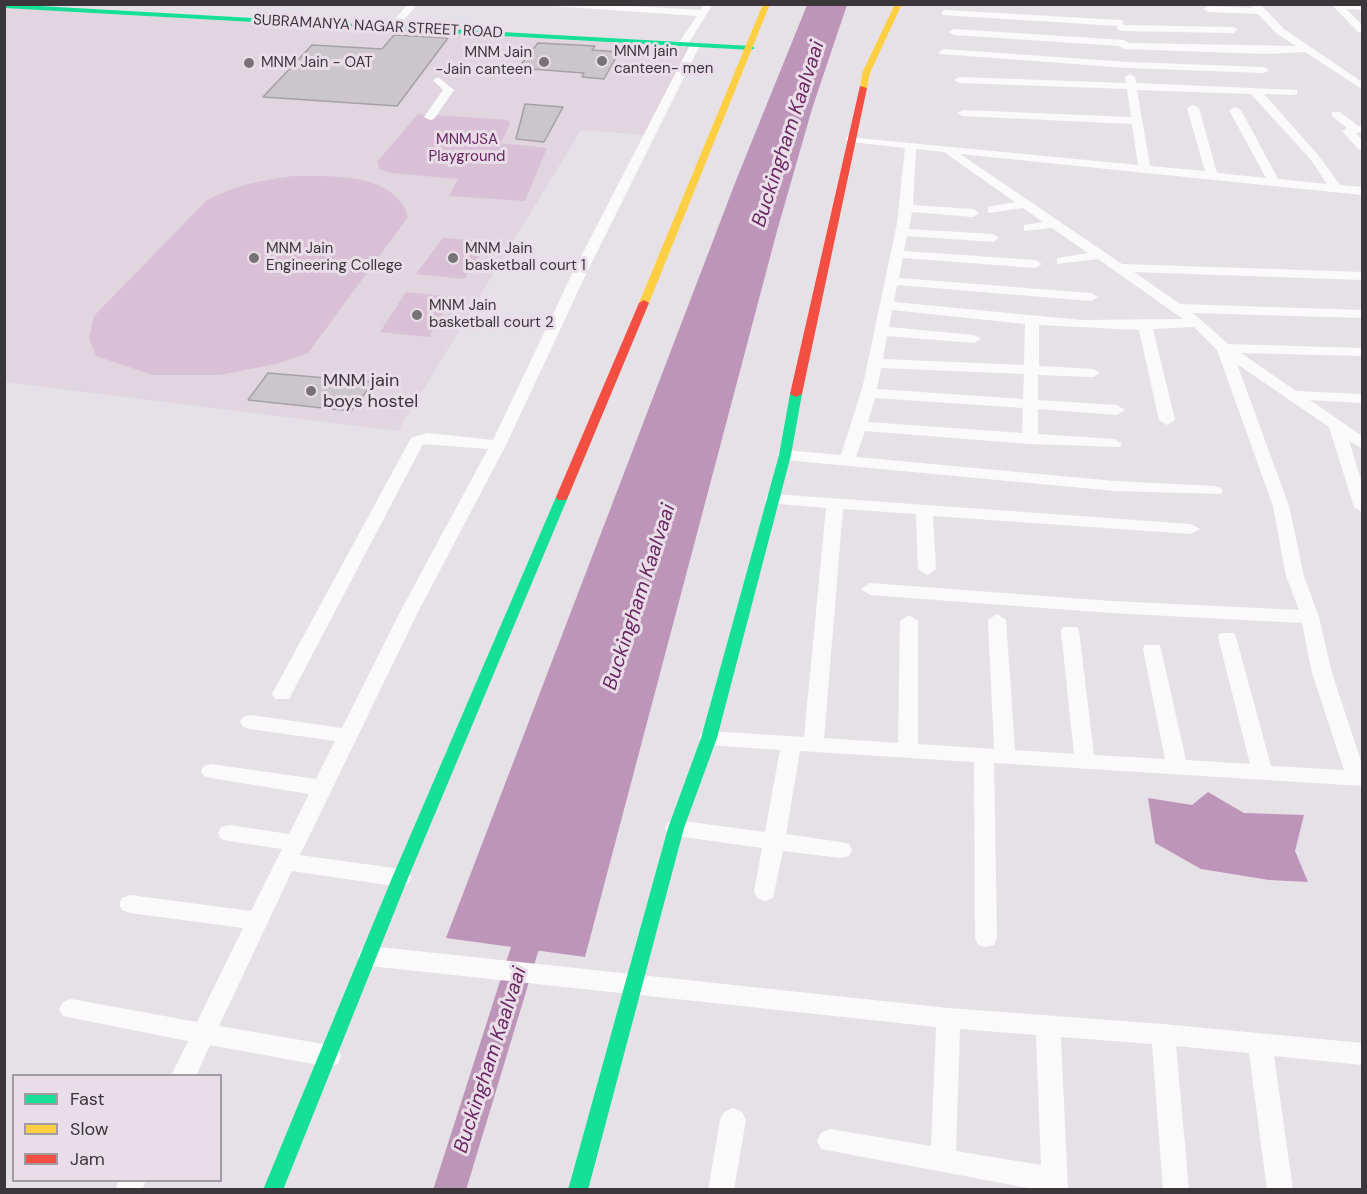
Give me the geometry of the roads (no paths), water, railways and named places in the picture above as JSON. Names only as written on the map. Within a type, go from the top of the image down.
[{"type":"street","points":[[392,28],[414,4]]},
{"type":"street","points":[[184,1074],[409,612],[498,445],[706,9],[529,4]]},
{"type":"street","points":[[273,1190],[400,878],[751,48],[767,4]]},
{"type":"street","points":[[578,1190],[676,828],[709,738],[785,455],[801,364],[866,74],[899,4]]},
{"type":"street","points":[[1336,5],[1362,7]]},
{"type":"street","points":[[1336,5],[1362,30]]},
{"type":"street","name":"SUBRAMANYA NAGAR STREET ROAD","points":[[4,6],[105,8],[392,28],[751,48]]},
{"type":"street","points":[[1208,9],[1257,8],[1280,32],[1362,86]]},
{"type":"street","points":[[945,13],[1120,21],[1233,30]]},
{"type":"street","points":[[1120,21],[1145,170]]},
{"type":"street","points":[[954,32],[1267,51],[1306,49]]},
{"type":"street","points":[[944,52],[1128,65],[1264,70]]},
{"type":"street","points":[[430,117],[449,90],[438,80]]},
{"type":"street","points":[[959,80],[1131,88],[1293,92]]},
{"type":"street","points":[[1254,90],[1302,144],[1337,189]]},
{"type":"street","points":[[1192,108],[1212,176]]},
{"type":"street","points":[[1235,110],[1274,182]]},
{"type":"street","points":[[963,113],[1137,121]]},
{"type":"street","points":[[1336,114],[1359,129]]},
{"type":"street","points":[[1359,129],[1348,131],[1362,147]]},
{"type":"street","points":[[851,139],[948,151],[1362,191]]},
{"type":"street","points":[[846,462],[862,426],[882,331],[907,208],[906,176],[911,147]]},
{"type":"street","points":[[948,151],[1197,322],[1224,348],[1361,441]]},
{"type":"street","points":[[992,210],[1026,204]]},
{"type":"street","points":[[907,208],[973,213]]},
{"type":"street","points":[[1029,228],[1055,224]]},
{"type":"street","points":[[901,232],[993,237]]},
{"type":"street","points":[[897,255],[1035,264]]},
{"type":"street","points":[[1062,261],[1101,255]]},
{"type":"street","points":[[1119,268],[1362,276]]},
{"type":"street","points":[[892,280],[1091,297]]},
{"type":"street","points":[[886,305],[1032,319],[1145,326],[1197,322]]},
{"type":"street","points":[[1177,308],[1362,314]]},
{"type":"street","points":[[1029,438],[1032,319]]},
{"type":"street","points":[[1145,326],[1167,420]]},
{"type":"street","points":[[882,331],[974,339]]},
{"type":"street","points":[[1224,348],[1362,352]]},
{"type":"street","points":[[709,738],[1360,778],[1322,674],[1310,617],[1295,576],[1281,506],[1224,348]]},
{"type":"street","points":[[875,363],[1093,373]]},
{"type":"street","points":[[868,393],[1117,410]]},
{"type":"street","points":[[1291,395],[1362,398]]},
{"type":"street","points":[[1336,425],[1362,507]]},
{"type":"street","points":[[862,426],[1114,444]]},
{"type":"street","points":[[282,694],[417,441],[427,438],[498,445]]},
{"type":"street","points":[[785,455],[1107,486],[1215,491]]},
{"type":"street","points":[[773,499],[1191,529]]},
{"type":"street","points":[[813,744],[835,503]]},
{"type":"street","points":[[924,509],[927,569]]},
{"type":"street","points":[[870,589],[1122,608],[1310,617]]},
{"type":"street","points":[[986,938],[995,756],[997,620]]},
{"type":"street","points":[[908,750],[909,621]]},
{"type":"street","points":[[1070,631],[1085,761]]},
{"type":"street","points":[[1227,637],[1262,772]]},
{"type":"street","points":[[1152,649],[1177,767]]},
{"type":"street","points":[[250,722],[349,736]]},
{"type":"street","points":[[765,892],[790,743]]},
{"type":"street","points":[[211,771],[322,788]]},
{"type":"street","points":[[676,828],[841,850]]},
{"type":"street","points":[[229,833],[291,852],[400,878]]},
{"type":"street","points":[[130,904],[259,921]]},
{"type":"street","points":[[370,956],[948,1018],[1163,1034],[1362,1054]]},
{"type":"street","points":[[71,1009],[329,1056]]},
{"type":"street","points":[[943,1160],[948,1018]]},
{"type":"street","points":[[830,1141],[943,1160],[1055,1185],[1048,1025]]},
{"type":"street","points":[[1163,1034],[1176,1190]]},
{"type":"street","points":[[1260,1044],[1280,1190]]},
{"type":"street","points":[[721,1190],[733,1120]]},
{"type":"water","points":[[807,5],[847,5],[812,109],[777,231],[585,957],[446,938],[737,178]]},
{"type":"water","points":[[1208,792],[1244,813],[1304,815],[1295,851],[1308,882],[1269,880],[1201,869],[1155,843],[1148,798],[1192,805]]},
{"type":"waterway","name":"Buckingham Kaalvaai","points":[[449,1190],[534,919]]},
{"type":"place","name":"MNM jain canteen- men","points":[[602,61]]},
{"type":"place","name":"MNM Jain -Jain canteen","points":[[544,62]]},
{"type":"place","name":"MNM Jain - OAT","points":[[249,63]]},
{"type":"place","name":"MNM Jain Engineering College","points":[[254,258]]},
{"type":"place","name":"MNM Jain basketball court 1","points":[[453,258]]},
{"type":"place","name":"MNM Jain basketball court 2","points":[[417,315]]},
{"type":"place","name":"MNM jain boys hostel","points":[[311,391]]},
{"type":"park label","name":"MNMJSA Playground","points":[[467,148]]}]
